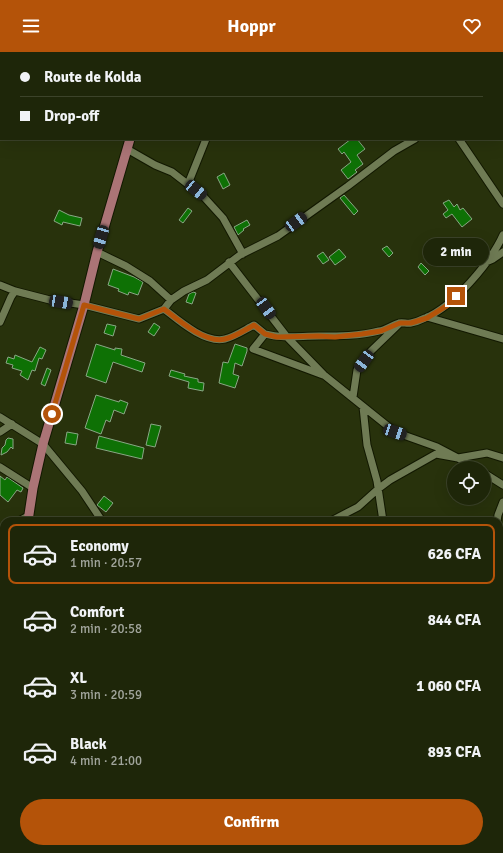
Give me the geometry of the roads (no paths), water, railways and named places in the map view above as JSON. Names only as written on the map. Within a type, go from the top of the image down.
[{"type":"main road","points":[[28,517],[43,444],[84,305],[97,252],[130,140]]},
{"type":"street","points":[[188,184],[206,140]]},
{"type":"street","points":[[394,151],[401,140]]},
{"type":"street","points":[[0,285],[15,291],[50,300],[84,305],[139,319],[164,309],[171,300],[184,291],[207,280],[229,262],[278,236],[394,151],[413,140]]},
{"type":"street","points":[[460,140],[503,204]]},
{"type":"street","points":[[127,149],[155,165],[172,172],[203,196],[223,218],[243,254]]},
{"type":"street","points":[[164,309],[189,329],[210,338],[225,339],[254,325],[265,334],[277,337],[335,337],[381,331],[400,323],[411,323],[427,318],[448,305],[486,262],[503,235]]},
{"type":"street","points":[[97,252],[126,266],[150,281],[171,300]]},
{"type":"street","points":[[486,262],[503,252]]},
{"type":"street","points":[[229,262],[287,337],[324,375],[395,432],[437,447],[463,461]]},
{"type":"street","points":[[0,322],[15,291]]},
{"type":"street","points":[[427,318],[503,339]]},
{"type":"street","points":[[353,397],[358,370],[371,351],[400,323]]},
{"type":"street","points":[[265,334],[253,349],[324,375]]},
{"type":"street","points":[[363,407],[367,445],[377,481],[382,517]]},
{"type":"street","points":[[0,417],[43,444],[82,491],[99,517]]},
{"type":"street","points":[[0,432],[12,424]]},
{"type":"street","points":[[339,517],[358,507],[378,489],[412,467],[436,454],[458,458],[487,453],[503,458]]},
{"type":"street","points":[[0,467],[33,488]]},
{"type":"street","points":[[491,477],[503,485]]},
{"type":"street","points":[[498,517],[503,502]]}]
